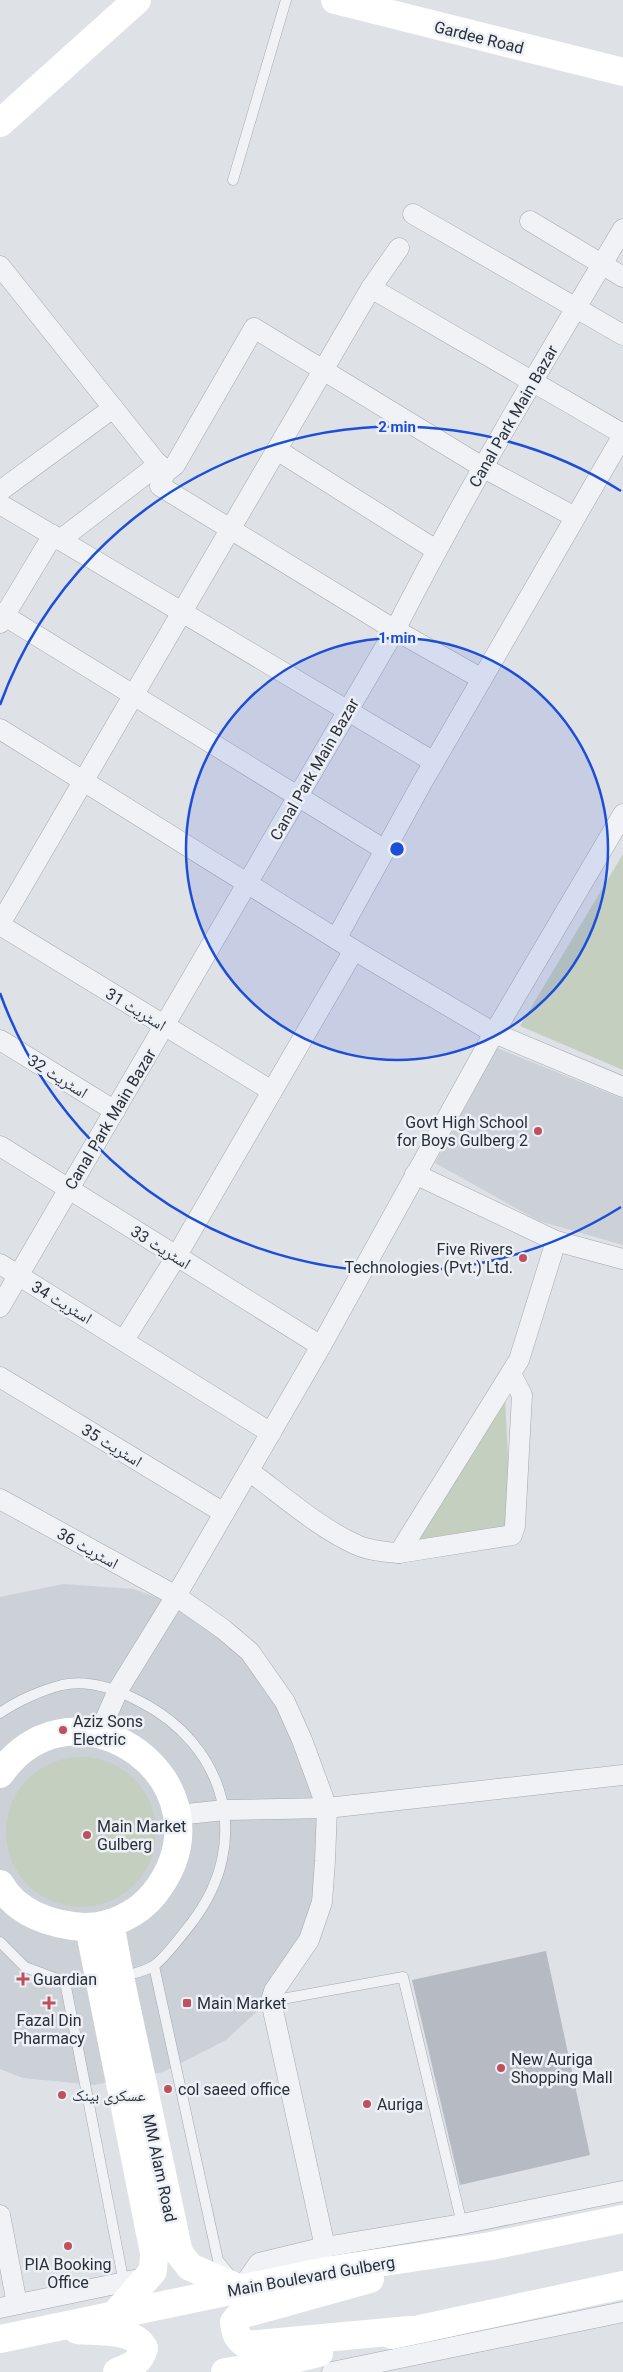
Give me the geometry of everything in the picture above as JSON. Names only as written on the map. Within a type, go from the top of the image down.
[{"type":"street","points":[[0,123],[137,0]]},
{"type":"street","name":"Gardee Road","points":[[335,0],[623,72]]},
{"type":"street","points":[[413,214],[623,335]]},
{"type":"street","points":[[530,221],[623,277]]},
{"type":"street","name":"Canal Park Main Bazar","points":[[0,1306],[165,1027],[247,882],[395,630],[436,550],[575,307],[623,229]]},
{"type":"street","points":[[0,925],[371,288],[399,248]]},
{"type":"street","points":[[0,266],[162,468],[160,486],[395,630],[482,679]]},
{"type":"street","points":[[336,939],[434,762],[623,434],[533,380],[371,288]]},
{"type":"street","points":[[385,850],[2,617],[57,538],[162,468],[175,465],[254,328],[484,468],[575,517]]},
{"type":"street","points":[[0,491],[113,408]]},
{"type":"street","points":[[277,450],[436,550]]},
{"type":"street","points":[[0,504],[434,762]]},
{"type":"street","points":[[0,729],[336,939],[494,1033],[623,1087]]},
{"type":"street","points":[[99,1734],[118,1690],[176,1596],[322,1346],[494,1033],[623,814]]},
{"type":"street","name":"اسٹریٹ 31","points":[[0,925],[272,1091]]},
{"type":"street","points":[[124,1340],[176,1257],[354,950]]},
{"type":"street","name":"اسٹریٹ 32","points":[[0,1040],[115,1111]]},
{"type":"street","name":"اسٹریٹ 33","points":[[0,1146],[322,1346]]},
{"type":"street","points":[[415,1174],[556,1241],[623,1259]]},
{"type":"street","points":[[399,1553],[511,1374],[523,1349],[556,1241]]},
{"type":"street","name":"اسٹریٹ 34","points":[[0,1264],[271,1433]]},
{"type":"street","points":[[248,1471],[331,1530],[358,1546],[381,1552],[399,1553],[512,1535],[515,1526],[522,1395],[511,1374]]},
{"type":"street","name":"اسٹریٹ 35","points":[[0,1377],[224,1513]]},
{"type":"street","name":"اسٹریٹ 36","points":[[0,1498],[176,1596],[250,1652],[286,1702],[302,1740],[326,1808]]},
{"type":"street","points":[[0,1774],[22,1751],[39,1741],[58,1734],[79,1732],[99,1734],[127,1744],[151,1762],[168,1787],[177,1816],[178,1838],[173,1861],[164,1882],[149,1899],[131,1914],[100,1925],[64,1926],[40,1919],[19,1906],[0,1884]]},
{"type":"street","points":[[177,1816],[225,1810],[326,1808],[623,1775]]},
{"type":"street","points":[[325,2247],[271,2001],[274,1991],[309,1940],[322,1902],[326,1808]]},
{"type":"street","name":"MM Alam Road","points":[[100,1925],[154,2253],[155,2263],[136,2280]]},
{"type":"street","name":"MM Alam Road","points":[[109,1977],[179,2252],[190,2267],[241,2289]]},
{"type":"street","points":[[241,2289],[259,2263],[325,2247],[462,2224],[623,2191]]},
{"type":"street","points":[[0,2215],[9,2306],[136,2280]]},
{"type":"street","name":"Main Boulevard Gulberg","points":[[0,2339],[116,2313],[331,2270],[491,2246],[623,2219]]},
{"type":"street","points":[[410,2330],[247,2345],[239,2340],[234,2322],[240,2315],[491,2246]]},
{"type":"street","points":[[116,2313],[136,2280]]},
{"type":"street","points":[[248,2370],[410,2330],[623,2285]]},
{"type":"street","points":[[332,2372],[623,2312]]},
{"type":"street","points":[[51,2328],[131,2335],[140,2341],[144,2348],[141,2357],[134,2365],[117,2372]]},
{"type":"lane","points":[[233,180],[286,0]]},
{"type":"lane","points":[[0,1712],[12,1704],[63,1685],[89,1684],[118,1690],[152,1708],[182,1731],[207,1762],[217,1782],[225,1810],[226,1838],[216,1882],[198,1915],[154,1966],[109,1977],[65,1982],[25,1967],[0,1942]]},
{"type":"lane","points":[[154,1966],[218,2260],[241,2289]]},
{"type":"lane","points":[[271,2001],[403,1977],[462,2224]]},
{"type":"lane","points":[[65,1982],[136,2280]]},
{"type":"shaded area","name":"Govt High School for Boys Gulberg 2","points":[[497,1048],[623,1099],[623,1245],[539,1221],[435,1163]]},
{"type":"shaded area","name":"Main Market","points":[[63,1584],[134,1589],[200,1614],[257,1656],[326,1778],[318,1918],[278,1992],[226,2040],[163,2072],[94,2085],[23,2078],[0,2069],[0,1597]]},
{"type":"green space","points":[[623,854],[623,1070],[520,1026]]},
{"type":"green space","points":[[505,1397],[511,1520],[507,1529],[413,1541]]},
{"type":"green space","points":[[81,1757],[110,1763],[134,1779],[150,1803],[156,1832],[150,1861],[134,1885],[110,1901],[81,1907],[52,1901],[28,1885],[12,1861],[6,1832],[12,1803],[28,1779],[52,1763]]},
{"type":"building","name":"New Auriga Shopping Mall","points":[[546,1951],[590,2155],[460,2185],[412,1980]]},
{"type":"place","name":"Govt High School for Boys Gulberg 2","points":[[538,1131]]},
{"type":"place","name":"Five Rivers Technologies (Pvt.) Ltd.","points":[[523,1258]]},
{"type":"place","name":"Aziz Sons Electric","points":[[63,1730]]},
{"type":"place","name":"Main Market Gulberg","points":[[87,1835]]},
{"type":"place","name":"Guardian","points":[[23,1979]]},
{"type":"place","name":"Fazal Din Pharmacy","points":[[49,2003]]},
{"type":"place","name":"Main Market","points":[[187,2003]]},
{"type":"place","name":"New Auriga Shopping Mall","points":[[501,2068]]},
{"type":"place","name":"col saeed office","points":[[168,2089]]},
{"type":"place","name":"عسکری بینک","points":[[62,2095]]},
{"type":"place","name":"Auriga","points":[[367,2104]]},
{"type":"place","name":"PIA Booking Office","points":[[68,2246]]}]
